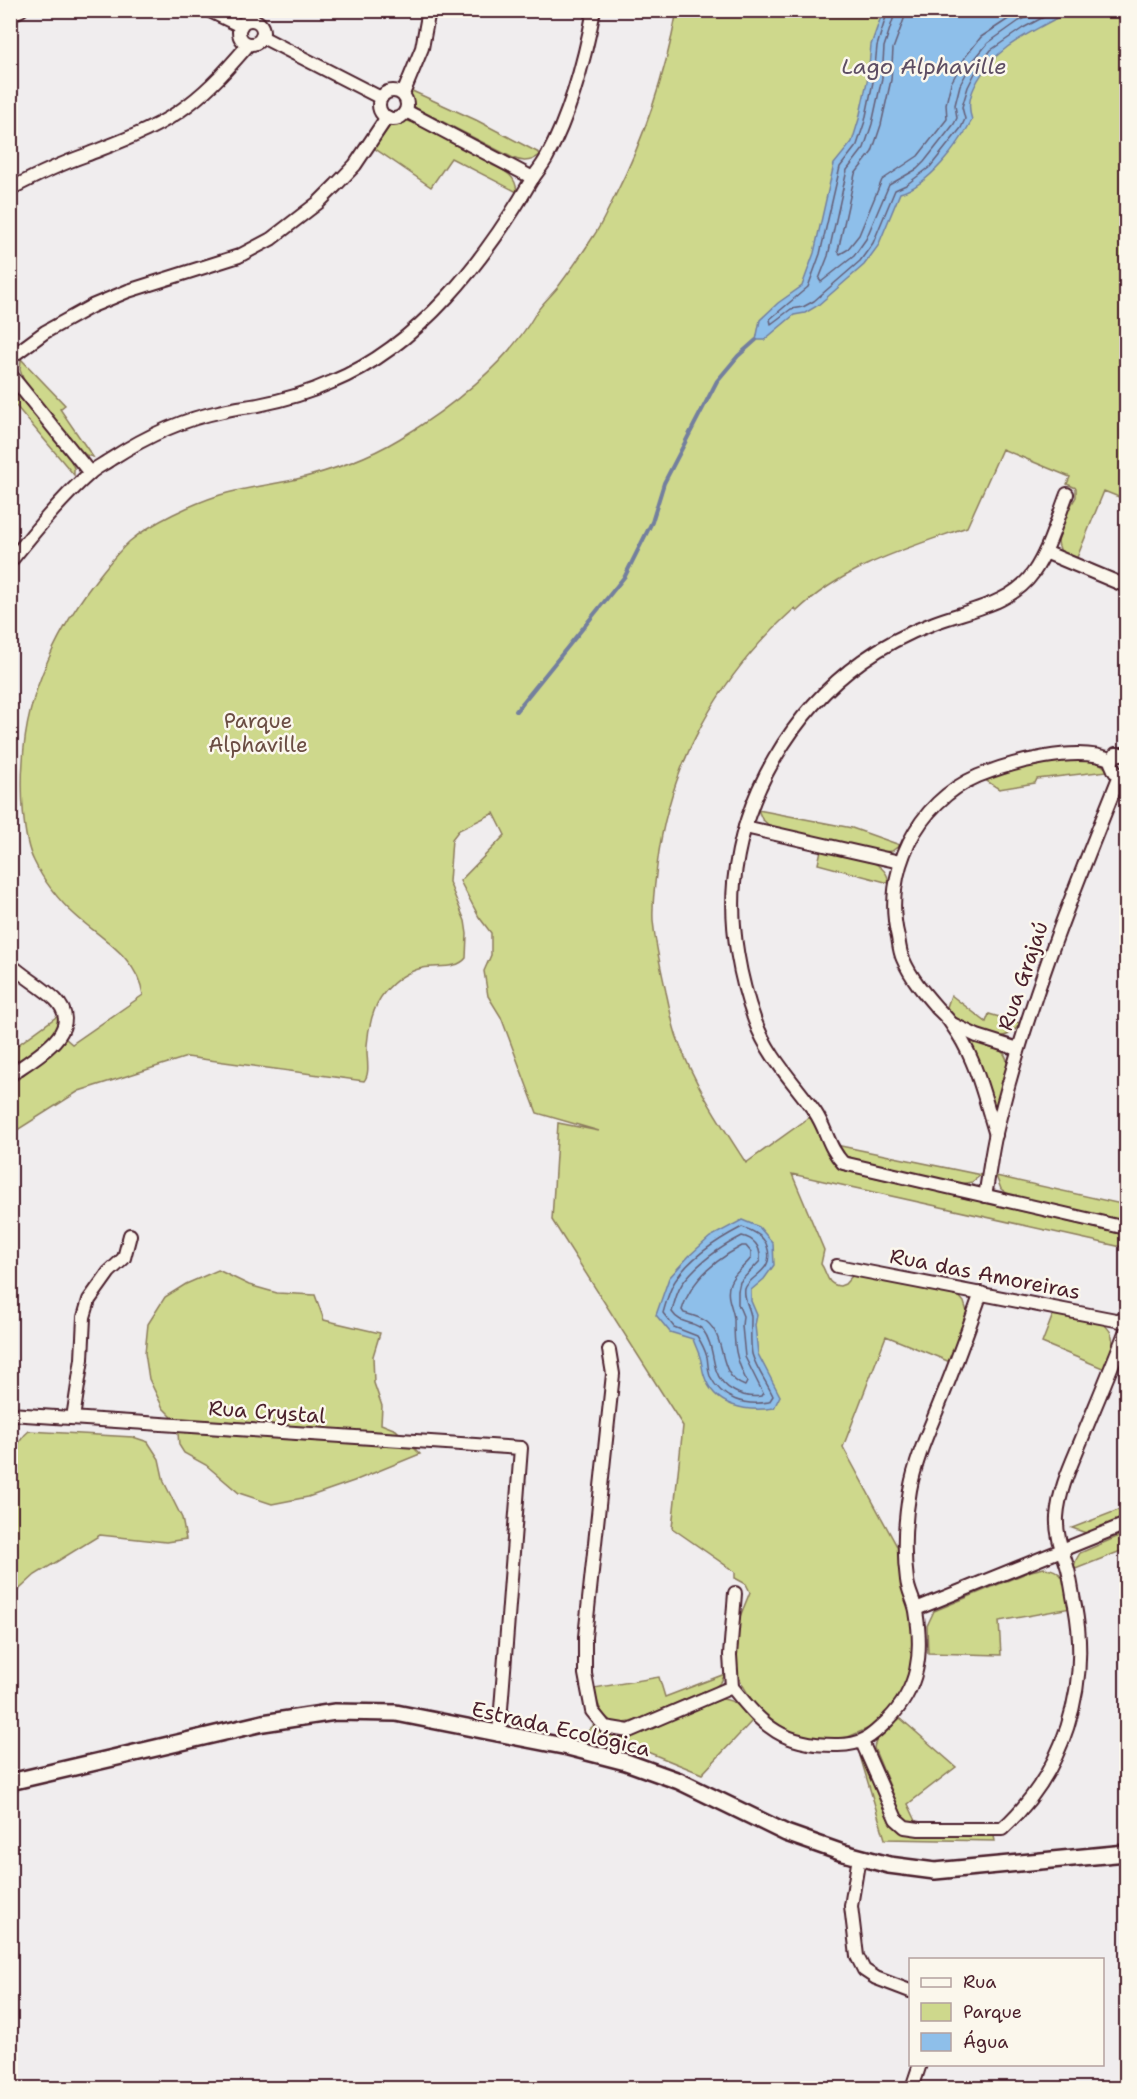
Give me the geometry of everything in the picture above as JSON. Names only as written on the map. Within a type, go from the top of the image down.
[{"type":"street","points":[[10,15],[21,10]]},
{"type":"street","points":[[208,10],[241,26]]},
{"type":"street","points":[[259,23],[264,10]]},
{"type":"street","points":[[403,94],[422,48],[429,10]]},
{"type":"street","points":[[10,562],[49,514],[90,472],[160,431],[222,411],[294,397],[333,382],[371,362],[414,331],[482,258],[515,211],[547,156],[571,101],[586,51],[594,10]]},
{"type":"street","points":[[10,189],[53,169],[123,142],[154,127],[187,106],[219,79],[249,44],[257,42],[262,37],[263,28],[259,23],[249,20],[241,26]]},
{"type":"street","points":[[241,26],[241,37],[249,44]]},
{"type":"street","points":[[262,37],[381,98]]},
{"type":"street","points":[[391,91],[403,94],[407,102],[406,111],[397,118],[387,117],[380,110],[381,98],[391,91]]},
{"type":"street","points":[[406,111],[533,178]]},
{"type":"street","points":[[90,472],[10,373],[14,365],[11,357],[45,332],[92,306],[128,291],[238,256],[271,239],[319,202],[336,185],[355,165],[387,117]]},
{"type":"street","points":[[1067,494],[1045,552],[1033,574],[1015,592],[895,640],[861,662],[827,689],[790,733],[766,775],[745,827],[734,883],[737,955],[755,1022],[767,1046],[814,1111],[826,1132],[832,1151],[843,1163],[1126,1228]]},
{"type":"street","points":[[1045,552],[1126,586]]},
{"type":"street","points":[[1112,760],[1119,753],[1126,754]]},
{"type":"street","points":[[996,1135],[972,1061],[952,1023],[920,989],[903,958],[894,923],[894,891],[900,862],[912,836],[930,811],[951,792],[973,778],[1001,766],[1043,757],[1079,754],[1103,756],[1112,760]]},
{"type":"street","points":[[1112,760],[1113,770],[1123,774]]},
{"type":"street","name":"Rua Grajaú","points":[[985,1196],[996,1135],[1018,1049],[1062,920],[1123,774]]},
{"type":"street","points":[[745,827],[900,862]]},
{"type":"street","points":[[10,964],[56,1000],[64,1013],[64,1029],[58,1039],[10,1075]]},
{"type":"street","points":[[952,1023],[977,1036],[1018,1049]]},
{"type":"street","points":[[73,1418],[82,1359],[84,1317],[89,1300],[109,1272],[124,1257],[130,1235]]},
{"type":"street","name":"Rua das Amoreiras","points":[[837,1266],[1126,1322]]},
{"type":"street","points":[[735,1593],[729,1655],[732,1687],[768,1727],[787,1738],[816,1745],[862,1742],[902,1706],[918,1672],[920,1646],[916,1609],[907,1582],[905,1535],[910,1489],[925,1440],[981,1293]]},
{"type":"street","points":[[862,1742],[896,1819],[904,1827],[1002,1829],[1020,1814],[1036,1793],[1054,1760],[1071,1719],[1078,1682],[1080,1632],[1068,1566],[1061,1551],[1057,1520],[1060,1500],[1069,1471],[1126,1330]]},
{"type":"street","points":[[609,1350],[613,1374],[585,1637],[585,1674],[592,1710],[605,1727],[629,1731],[732,1687]]},
{"type":"street","name":"Rua Crystal","points":[[10,1414],[521,1448],[499,1735]]},
{"type":"street","points":[[916,1609],[1126,1524]]},
{"type":"street","name":"Estrada Ecológica","points":[[10,1782],[231,1730],[335,1712],[396,1713],[626,1762],[679,1780],[786,1833],[889,1865],[935,1871],[1126,1853]]},
{"type":"street","points":[[859,1857],[851,1906],[857,1956],[864,1970],[876,1978],[909,1991]]},
{"type":"street","points":[[912,2088],[919,2066]]},
{"type":"green space","name":"Parque Alphaville","points":[[677,11],[1126,11],[1126,500],[1104,491],[1076,560],[1061,552],[1058,545],[1061,523],[1076,497],[1076,488],[1067,484],[1070,477],[1002,449],[967,527],[900,551],[856,570],[815,595],[797,611],[795,608],[768,634],[721,693],[702,724],[686,757],[663,828],[657,866],[653,920],[658,956],[673,1022],[684,1056],[700,1088],[746,1163],[810,1117],[833,1161],[847,1171],[1126,1235],[1126,1248],[792,1174],[824,1250],[821,1264],[832,1283],[840,1286],[853,1275],[958,1295],[964,1302],[968,1315],[950,1362],[886,1336],[843,1447],[899,1550],[901,1577],[913,1627],[915,1656],[902,1696],[874,1726],[848,1737],[828,1739],[794,1734],[774,1725],[757,1709],[742,1684],[735,1663],[737,1624],[750,1592],[746,1584],[735,1578],[735,1572],[672,1528],[683,1426],[552,1220],[558,1123],[599,1131],[537,1113],[501,1017],[488,996],[484,971],[491,955],[491,933],[479,917],[460,881],[505,835],[494,813],[459,830],[452,839],[449,882],[465,921],[466,958],[452,966],[428,967],[412,971],[384,993],[377,1004],[370,1025],[367,1045],[368,1069],[364,1081],[187,1057],[79,1091],[11,1134],[11,1085],[66,1039],[72,1044],[143,995],[140,982],[126,959],[69,909],[52,890],[34,861],[27,839],[22,784],[26,735],[31,710],[48,660],[73,613],[103,571],[130,541],[161,520],[220,495],[293,480],[348,464],[374,453],[438,414],[494,366],[558,287],[602,222],[626,174],[645,128],[660,82]]},
{"type":"green space","points":[[410,90],[476,120],[541,154],[527,161],[513,158],[416,108],[412,104]]},
{"type":"green space","points":[[403,120],[416,123],[493,162],[492,165],[512,178],[517,192],[451,158],[431,187],[374,148],[390,126]]},
{"type":"green space","points":[[21,359],[65,405],[60,409],[93,457],[86,455],[78,448],[24,381],[20,370]]},
{"type":"green space","points":[[10,386],[69,456],[74,475],[11,400]]},
{"type":"green space","points":[[1080,760],[1099,763],[1108,771],[1037,779],[1035,783],[999,789],[985,780],[1031,766]]},
{"type":"green space","points":[[758,810],[852,828],[900,845],[892,851],[883,852],[772,828],[762,819]]},
{"type":"green space","points":[[821,850],[872,862],[886,874],[889,883],[818,864]]},
{"type":"green space","points":[[951,995],[986,1022],[989,1014],[1020,1023],[1012,1032],[1004,1036],[983,1033],[946,1010]]},
{"type":"green space","points":[[59,1015],[58,1024],[49,1039],[11,1068],[11,1050]]},
{"type":"green space","points":[[966,1037],[998,1050],[1006,1056],[1007,1070],[997,1107],[994,1108]]},
{"type":"green space","points":[[836,1145],[981,1175],[972,1182],[961,1184],[844,1157]]},
{"type":"green space","points":[[996,1176],[1126,1205],[1126,1219],[1111,1219],[1011,1196],[1001,1189]]},
{"type":"green space","points":[[218,1270],[249,1285],[277,1293],[315,1295],[324,1320],[380,1333],[373,1356],[374,1383],[382,1406],[381,1424],[396,1430],[420,1454],[308,1497],[272,1504],[239,1493],[206,1465],[184,1453],[179,1445],[177,1422],[163,1408],[149,1379],[145,1353],[148,1324],[165,1297],[186,1284]]},
{"type":"green space","points":[[1054,1312],[1102,1323],[1108,1328],[1112,1344],[1105,1369],[1042,1343]]},
{"type":"green space","points":[[29,1431],[133,1437],[148,1442],[159,1459],[164,1482],[182,1518],[186,1539],[166,1542],[100,1535],[35,1575],[11,1597],[11,1466],[17,1447]]},
{"type":"green space","points":[[1126,1507],[1126,1518],[1091,1533],[1072,1528]]},
{"type":"green space","points":[[1126,1533],[1126,1549],[1073,1570],[1080,1553]]},
{"type":"green space","points":[[1052,1569],[1062,1576],[1071,1608],[999,1621],[1001,1655],[928,1653],[927,1626],[934,1611],[1031,1571]]},
{"type":"green space","points":[[725,1674],[714,1688],[625,1723],[609,1720],[603,1714],[594,1688],[659,1677],[665,1697]]},
{"type":"green space","points":[[722,1699],[736,1703],[752,1721],[702,1774],[645,1751],[587,1732],[596,1723],[642,1731]]},
{"type":"green space","points":[[900,1718],[956,1767],[908,1804],[917,1823],[910,1822],[902,1815],[874,1748],[881,1735]]},
{"type":"green space","points":[[860,1756],[893,1825],[912,1833],[941,1836],[994,1836],[995,1841],[885,1839]]},
{"type":"water","name":"Lago Alphaville","points":[[883,11],[1069,11],[1007,47],[987,67],[971,95],[972,120],[966,130],[951,152],[932,173],[911,189],[900,193],[878,246],[864,265],[817,306],[805,313],[794,315],[764,340],[756,340],[760,320],[778,303],[802,286],[814,253],[834,164],[852,142],[859,119],[868,77],[871,45]]},
{"type":"water","points":[[742,1220],[759,1227],[773,1243],[774,1265],[764,1279],[751,1290],[751,1301],[757,1315],[755,1325],[758,1354],[780,1396],[774,1408],[742,1408],[723,1401],[709,1386],[693,1339],[670,1332],[656,1315],[669,1278],[710,1237]]},
{"type":"waterway","points":[[516,711],[625,576],[652,522],[664,483],[717,381],[738,356],[756,340]]}]
